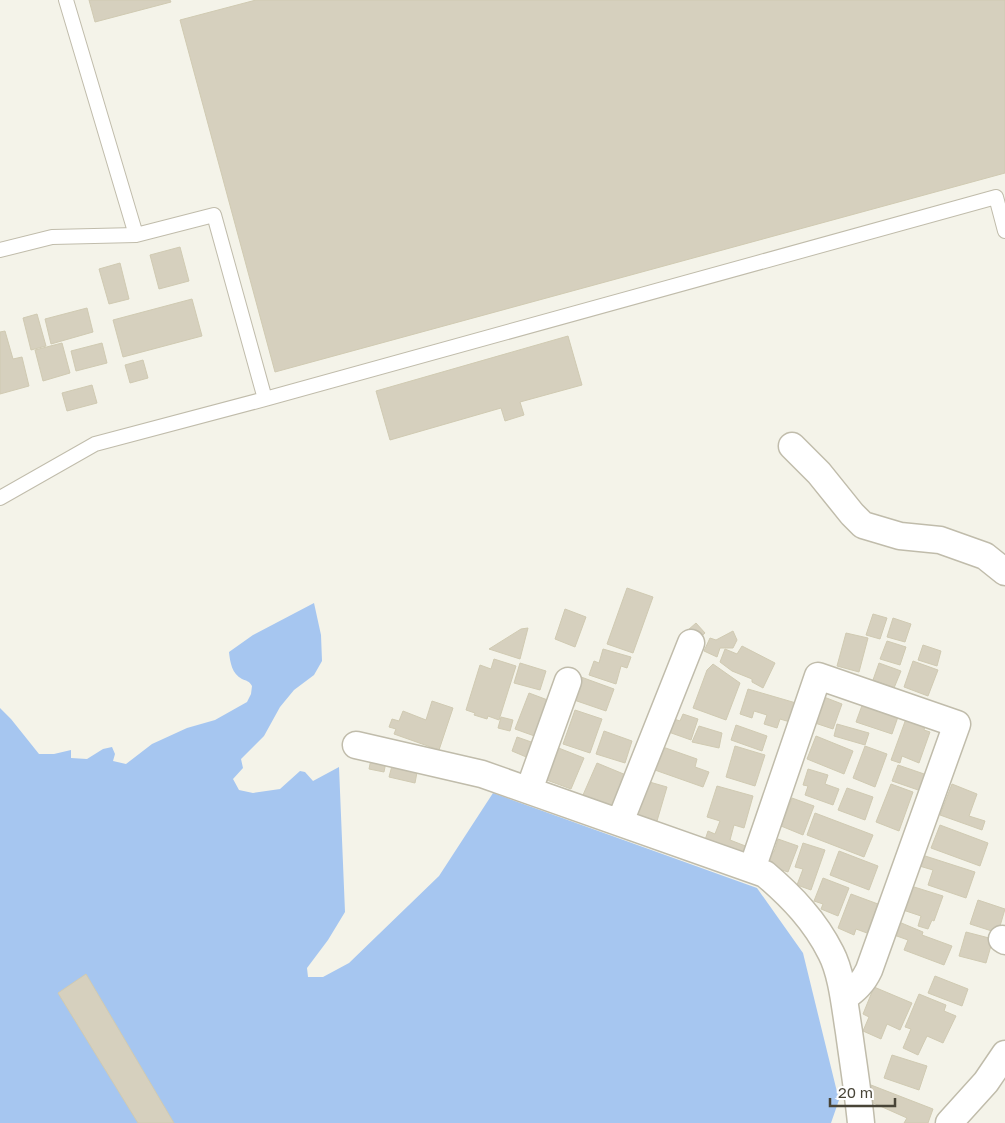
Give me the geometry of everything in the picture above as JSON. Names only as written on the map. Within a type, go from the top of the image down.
[{"type":"street","points":[[792,446],[820,473],[863,525],[900,536],[940,540],[985,556],[1005,572]]},
{"type":"street","points":[[620,822],[691,643]]},
{"type":"street","points":[[752,869],[818,676],[957,724],[869,970],[865,979],[844,998]]},
{"type":"street","points":[[529,790],[568,681]]},
{"type":"street","points":[[356,745],[482,774],[765,874],[792,897],[814,925],[832,955],[844,998],[861,1123]]},
{"type":"street","points":[[949,1123],[986,1082],[1005,1054]]},
{"type":"lane","points":[[66,0],[136,235]]},
{"type":"lane","points":[[0,498],[95,444],[265,399],[996,197],[1005,231]]},
{"type":"lane","points":[[0,250],[52,237],[136,235],[214,215],[265,399]]},
{"type":"water","points":[[314,603],[321,635],[322,661],[314,675],[294,690],[280,707],[264,736],[241,759],[243,768],[233,779],[239,790],[253,793],[280,789],[300,771],[305,772],[313,781],[339,767],[345,912],[328,940],[307,968],[308,977],[323,977],[349,963],[439,876],[493,793],[757,888],[803,953],[839,1100],[831,1123],[0,1123],[0,708],[39,754],[54,754],[71,750],[71,758],[87,759],[103,749],[112,747],[115,754],[113,761],[126,764],[152,744],[187,728],[215,720],[247,702],[252,686],[236,674],[231,664],[229,652],[253,635]]},
{"type":"building","points":[[89,0],[170,0],[171,2],[95,22]]},
{"type":"building","points":[[256,0],[1005,0],[1005,173],[275,372],[180,20]]},
{"type":"building","points":[[180,247],[189,281],[159,289],[150,255]]},
{"type":"building","points":[[120,263],[129,299],[109,304],[99,269]]},
{"type":"building","points":[[192,299],[202,336],[123,357],[113,320]]},
{"type":"building","points":[[87,308],[93,332],[51,344],[45,319]]},
{"type":"building","points":[[37,314],[46,346],[31,350],[23,318]]},
{"type":"building","points":[[5,331],[13,359],[22,357],[29,386],[0,394],[0,332]]},
{"type":"building","points":[[568,336],[582,385],[520,402],[524,415],[505,421],[501,408],[390,440],[376,391]]},
{"type":"building","points":[[62,343],[70,373],[43,381],[35,350]]},
{"type":"building","points":[[102,343],[107,363],[76,371],[71,351]]},
{"type":"building","points":[[143,360],[148,378],[130,383],[125,365]]},
{"type":"building","points":[[92,385],[97,403],[67,411],[62,393]]},
{"type":"building","points":[[627,588],[653,597],[633,653],[607,644]]},
{"type":"building","points":[[565,609],[586,617],[575,647],[555,639]]},
{"type":"building","points":[[873,614],[887,618],[880,639],[866,635]]},
{"type":"building","points":[[893,618],[911,624],[905,642],[887,637]]},
{"type":"building","points":[[696,623],[705,633],[696,641],[688,630]]},
{"type":"building","points":[[528,628],[520,659],[489,649],[521,629]]},
{"type":"building","points":[[733,631],[737,640],[733,648],[720,648],[717,657],[704,651],[710,638],[716,640]]},
{"type":"building","points":[[846,633],[868,638],[859,672],[837,666]]},
{"type":"building","points":[[887,641],[906,647],[900,665],[880,659]]},
{"type":"building","points":[[923,645],[941,651],[937,666],[918,660]]},
{"type":"building","points":[[742,646],[775,663],[763,688],[752,682],[752,679],[732,671],[720,662],[725,649],[737,654]]},
{"type":"building","points":[[603,649],[631,657],[627,668],[621,666],[616,684],[589,675],[594,661],[599,663]]},
{"type":"building","points":[[494,659],[516,666],[499,720],[488,716],[487,719],[466,710],[480,665],[491,669]]},
{"type":"building","points":[[913,661],[938,670],[928,696],[904,687]]},
{"type":"building","points":[[520,663],[546,671],[540,690],[514,683]]},
{"type":"building","points":[[879,663],[901,671],[894,688],[873,680]]},
{"type":"building","points":[[713,664],[740,683],[726,720],[693,708],[707,670]]},
{"type":"building","points":[[581,677],[614,689],[606,711],[574,700]]},
{"type":"building","points":[[748,689],[796,703],[790,722],[780,719],[777,728],[764,724],[767,715],[754,711],[752,718],[740,714]]},
{"type":"building","points":[[529,693],[553,702],[540,738],[515,729]]},
{"type":"building","points":[[824,697],[842,704],[833,729],[815,723]]},
{"type":"building","points":[[864,700],[900,711],[892,734],[856,722]]},
{"type":"building","points":[[432,701],[453,708],[439,750],[394,734],[396,729],[389,727],[392,719],[399,721],[403,711],[426,720]]},
{"type":"building","points":[[575,710],[602,719],[590,753],[563,744]]},
{"type":"building","points":[[683,714],[698,719],[691,740],[663,730],[668,717],[680,721]]},
{"type":"building","points":[[907,716],[926,723],[924,730],[930,732],[919,763],[902,756],[900,763],[891,760]]},
{"type":"building","points":[[501,717],[513,720],[510,731],[498,728]]},
{"type":"building","points":[[837,724],[869,733],[865,745],[834,736]]},
{"type":"building","points":[[736,725],[767,736],[762,751],[731,740]]},
{"type":"building","points":[[699,726],[722,733],[719,748],[692,742]]},
{"type":"building","points":[[604,731],[632,741],[625,763],[596,754]]},
{"type":"building","points":[[816,736],[853,751],[844,774],[807,759]]},
{"type":"building","points":[[517,737],[537,744],[531,759],[512,751]]},
{"type":"building","points":[[660,746],[697,759],[695,767],[709,772],[703,787],[652,769]]},
{"type":"building","points":[[735,746],[765,755],[755,786],[726,777]]},
{"type":"building","points":[[865,746],[887,754],[875,787],[853,778]]},
{"type":"building","points":[[556,747],[584,758],[571,789],[544,779]]},
{"type":"building","points":[[371,759],[386,762],[384,772],[369,769]]},
{"type":"building","points":[[393,762],[418,767],[415,783],[389,777]]},
{"type":"building","points":[[597,763],[626,775],[613,807],[583,795]]},
{"type":"building","points":[[898,765],[930,776],[924,792],[892,781]]},
{"type":"building","points":[[808,769],[828,775],[825,784],[839,789],[833,805],[805,795],[808,786],[803,785]]},
{"type":"building","points":[[646,781],[667,787],[657,821],[636,814]]},
{"type":"building","points":[[891,784],[913,792],[899,831],[876,822]]},
{"type":"building","points":[[952,784],[977,794],[969,816],[985,821],[982,830],[940,815]]},
{"type":"building","points":[[717,786],[753,796],[744,828],[734,825],[730,840],[748,847],[744,859],[704,843],[708,831],[715,834],[720,821],[707,817]]},
{"type":"building","points":[[847,788],[873,797],[865,820],[838,810]]},
{"type":"building","points":[[792,798],[814,806],[803,835],[781,826]]},
{"type":"building","points":[[815,813],[873,835],[864,857],[807,835]]},
{"type":"building","points":[[940,825],[988,843],[980,866],[931,848]]},
{"type":"building","points":[[778,839],[798,846],[788,872],[764,864],[769,850],[774,852]]},
{"type":"building","points":[[803,843],[825,850],[811,890],[797,885],[803,869],[795,867]]},
{"type":"building","points":[[839,851],[878,866],[869,890],[830,875]]},
{"type":"building","points":[[919,854],[975,872],[966,898],[928,885],[933,870],[916,865]]},
{"type":"building","points":[[823,878],[849,888],[838,916],[821,909],[823,904],[814,901]]},
{"type":"building","points":[[911,886],[943,896],[934,921],[932,920],[928,929],[918,926],[921,916],[903,910]]},
{"type":"building","points":[[851,894],[878,904],[867,933],[856,929],[854,935],[838,928]]},
{"type":"building","points":[[978,900],[1005,909],[998,933],[970,924]]},
{"type":"building","points":[[899,922],[923,932],[922,935],[952,946],[944,965],[904,950],[908,940],[894,935]]},
{"type":"building","points":[[966,932],[993,939],[986,963],[959,956]]},
{"type":"building","points":[[86,974],[174,1123],[138,1123],[58,993]]},
{"type":"building","points":[[935,976],[968,989],[962,1006],[928,993]]},
{"type":"building","points":[[874,987],[912,1003],[900,1030],[887,1024],[881,1039],[863,1031],[869,1017],[863,1014]]},
{"type":"building","points":[[919,994],[946,1005],[944,1011],[956,1016],[943,1043],[927,1036],[918,1055],[903,1048],[911,1029],[905,1027]]},
{"type":"building","points":[[892,1055],[927,1066],[919,1090],[884,1078]]},
{"type":"building","points":[[871,1085],[933,1109],[928,1123],[904,1123],[907,1118],[871,1102]]}]
